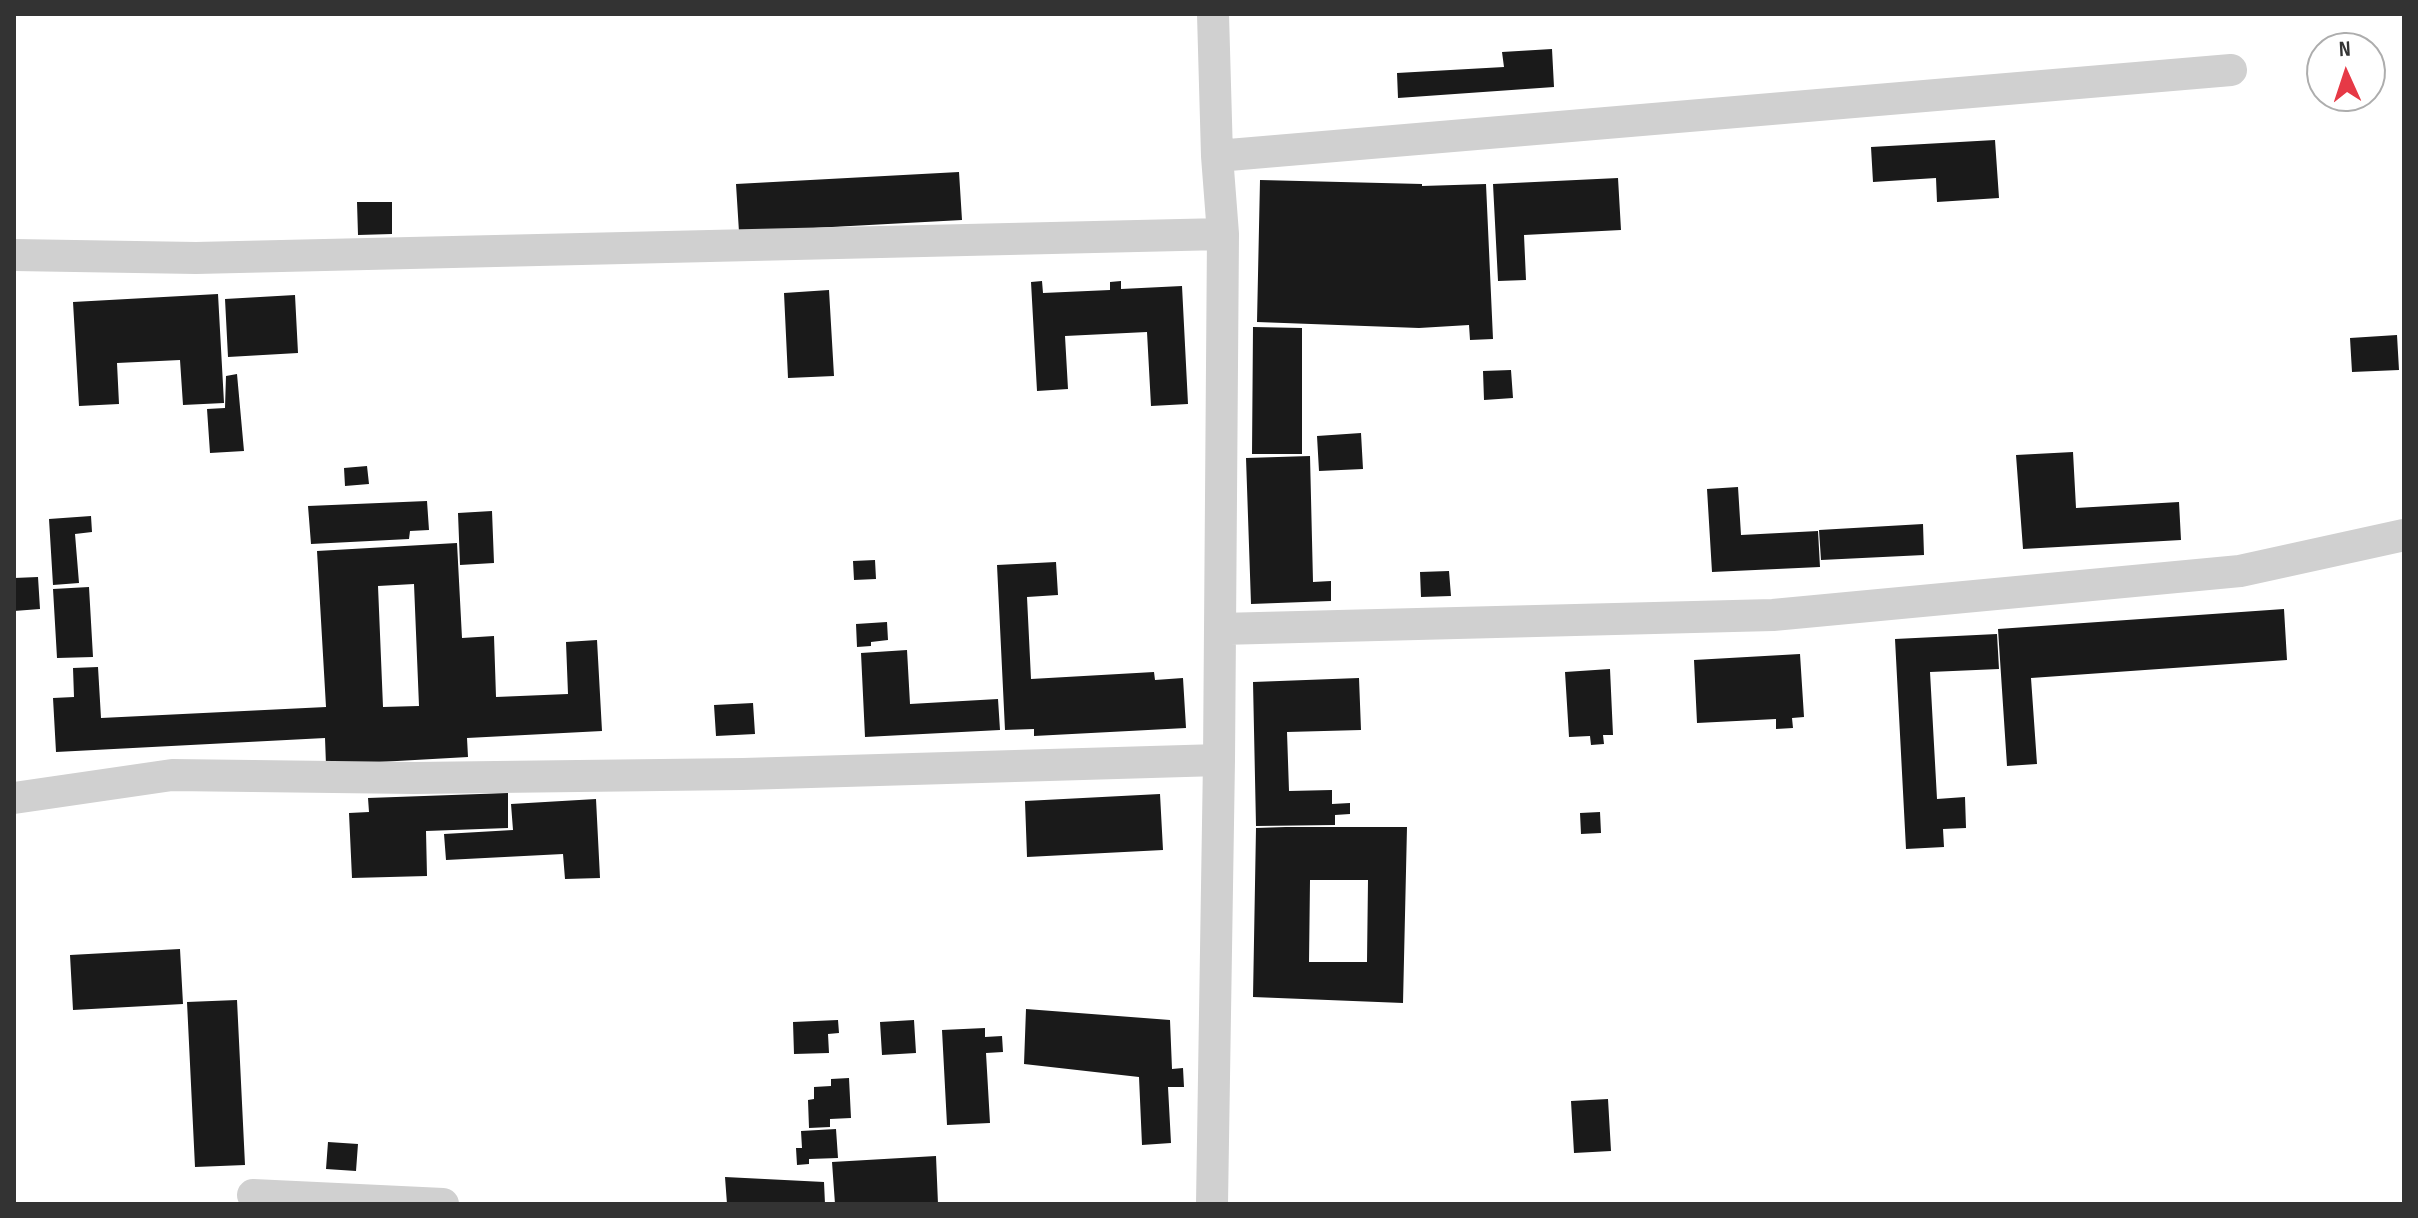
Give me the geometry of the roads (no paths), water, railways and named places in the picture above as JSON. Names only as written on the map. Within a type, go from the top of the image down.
[{"type":"street","points":[[1212,1204],[1223,234],[1217,156],[1213,14]]},
{"type":"street","points":[[1217,156],[2231,70]]},
{"type":"street","points":[[14,255],[196,258],[1223,234]]},
{"type":"street","points":[[1220,629],[1773,615],[2240,571],[2404,535]]},
{"type":"street","points":[[14,798],[172,775],[414,778],[743,774],[1219,760]]},
{"type":"street","points":[[253,1195],[443,1204]]}]
